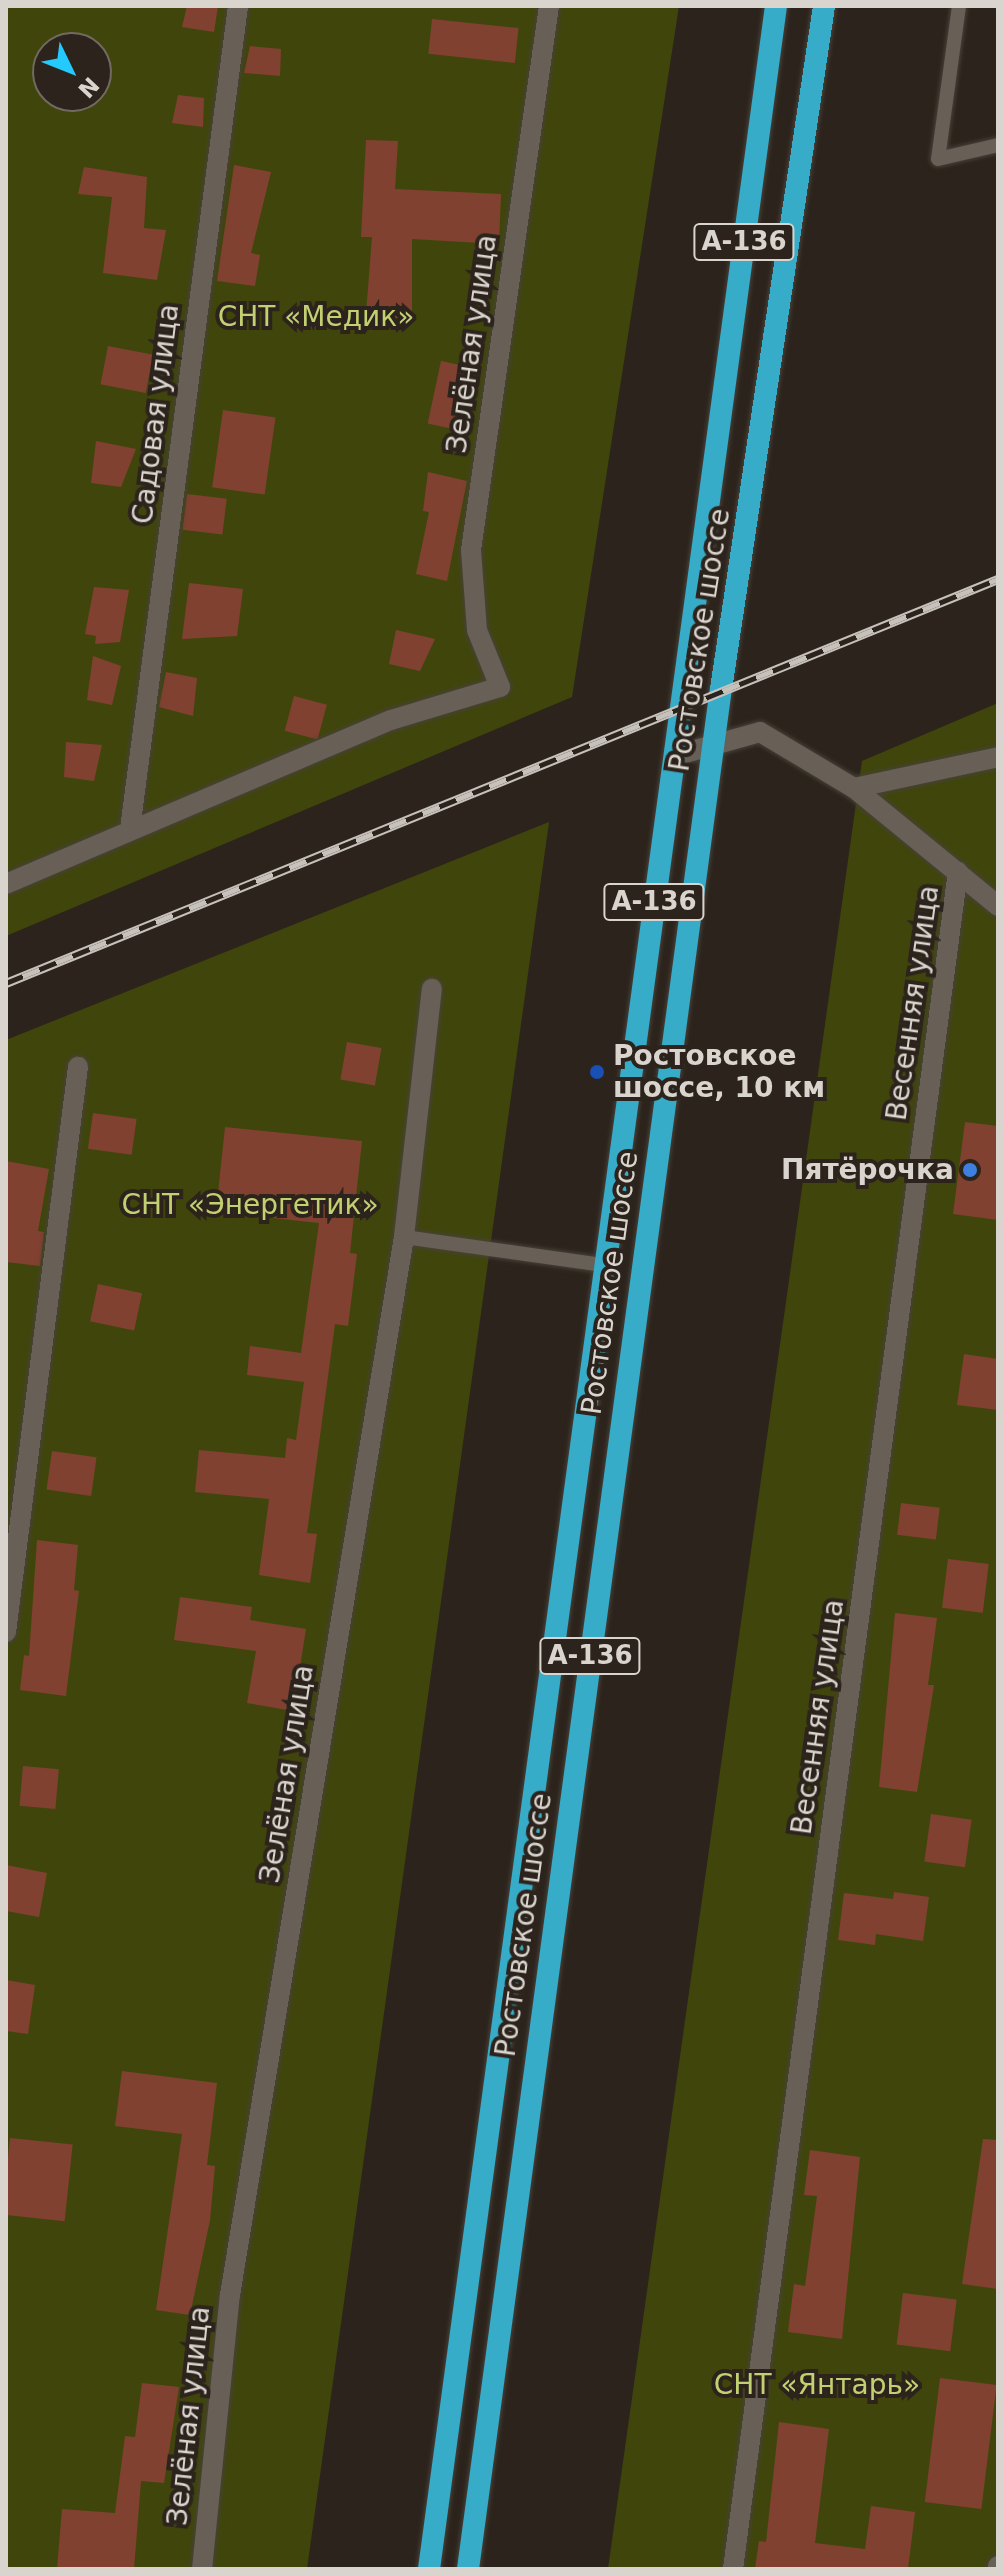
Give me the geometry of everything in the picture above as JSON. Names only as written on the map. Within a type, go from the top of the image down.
[{"type":"highway","name":"Ростовское шоссе","points":[[429,2569],[776,6]]},
{"type":"highway","name":"Ростовское шоссе","points":[[468,2569],[714,744],[824,6]]},
{"type":"street","name":"Садовая улица","points":[[130,829],[238,6]]},
{"type":"street","name":"Зелёная улица","points":[[130,829],[391,720],[500,687],[477,630],[471,550],[549,6]]},
{"type":"street","points":[[674,756],[760,732],[854,788],[998,906]]},
{"type":"street","points":[[854,788],[994,762]]},
{"type":"street","points":[[6,884],[130,829]]},
{"type":"street","name":"Весенняя улица","points":[[733,2569],[958,872]]},
{"type":"street","name":"Зелёная улица","points":[[202,2569],[230,2295],[404,1237],[432,989]]},
{"type":"street","points":[[6,1632],[78,1067]]},
{"type":"lane","points":[[959,6],[938,159],[998,145]]},
{"type":"lane","points":[[404,1237],[604,1265]]},
{"type":"green space","name":"СНТ «Медик»","points":[[6,6],[679,6],[572,697],[6,936]]},
{"type":"green space","name":"СНТ «Янтарь»","points":[[998,703],[998,2569],[608,2569],[862,761]]},
{"type":"green space","name":"СНТ «Энергетик»","points":[[549,822],[307,2569],[6,2569],[6,1040]]},
{"type":"building","points":[[187,6],[218,6],[214,32],[182,27]]},
{"type":"building","points":[[432,19],[519,28],[515,63],[428,54]]},
{"type":"building","points":[[250,46],[281,49],[280,76],[244,73]]},
{"type":"building","points":[[178,95],[204,98],[203,127],[172,123]]},
{"type":"building","points":[[366,140],[398,141],[395,189],[501,194],[499,244],[412,239],[412,320],[366,314],[372,237],[361,237]]},
{"type":"building","points":[[234,165],[271,172],[251,253],[260,255],[255,286],[217,281]]},
{"type":"building","points":[[84,167],[147,177],[144,228],[166,230],[157,280],[103,273],[112,197],[78,194]]},
{"type":"building","points":[[108,346],[153,355],[146,393],[101,384]]},
{"type":"building","points":[[441,361],[473,368],[460,430],[428,424]]},
{"type":"building","points":[[223,410],[275,417],[265,495],[212,487]]},
{"type":"building","points":[[96,441],[136,449],[121,487],[91,483]]},
{"type":"building","points":[[428,472],[467,481],[447,581],[416,574],[429,512],[423,511]]},
{"type":"building","points":[[187,494],[227,499],[222,535],[183,530]]},
{"type":"building","points":[[189,583],[243,589],[237,636],[182,639]]},
{"type":"building","points":[[94,587],[129,590],[120,642],[95,644],[96,636],[85,634]]},
{"type":"building","points":[[396,630],[435,639],[420,671],[389,664]]},
{"type":"building","points":[[93,656],[121,666],[112,705],[87,700]]},
{"type":"building","points":[[166,672],[197,678],[193,716],[159,707]]},
{"type":"building","points":[[294,696],[327,705],[318,740],[285,731]]},
{"type":"building","points":[[66,742],[102,745],[94,781],[64,777]]},
{"type":"building","points":[[347,1042],[381,1048],[375,1086],[340,1079]]},
{"type":"building","points":[[93,1113],[137,1119],[132,1155],[88,1149]]},
{"type":"building","points":[[965,1122],[998,1126],[998,1220],[953,1214]]},
{"type":"building","points":[[225,1127],[362,1141],[350,1253],[357,1254],[348,1326],[335,1324],[307,1533],[317,1534],[310,1583],[259,1575],[269,1499],[195,1492],[199,1450],[285,1458],[287,1438],[296,1440],[304,1382],[247,1375],[250,1346],[301,1353],[319,1223],[216,1212]]},
{"type":"building","points":[[6,1161],[49,1169],[38,1231],[44,1232],[40,1266],[6,1262]]},
{"type":"building","points":[[98,1284],[142,1293],[134,1331],[90,1321]]},
{"type":"building","points":[[964,1354],[998,1359],[998,1410],[957,1405]]},
{"type":"building","points":[[52,1451],[97,1457],[91,1496],[47,1490]]},
{"type":"building","points":[[901,1503],[940,1508],[936,1540],[897,1535]]},
{"type":"building","points":[[37,1540],[78,1545],[74,1590],[79,1591],[66,1696],[20,1690],[24,1655],[29,1656]]},
{"type":"building","points":[[948,1559],[989,1564],[983,1613],[942,1608]]},
{"type":"building","points":[[180,1597],[252,1607],[250,1620],[306,1629],[293,1711],[247,1703],[256,1651],[174,1640]]},
{"type":"building","points":[[895,1613],[937,1618],[928,1685],[934,1685],[917,1792],[879,1787]]},
{"type":"building","points":[[23,1766],[59,1769],[55,1809],[20,1806]]},
{"type":"building","points":[[931,1814],[972,1820],[965,1867],[924,1862]]},
{"type":"building","points":[[6,1865],[47,1873],[39,1917],[6,1911]]},
{"type":"building","points":[[894,1892],[929,1897],[923,1941],[876,1934],[875,1945],[838,1940],[844,1893],[893,1899]]},
{"type":"building","points":[[6,1980],[35,1985],[28,2034],[6,2031]]},
{"type":"building","points":[[122,2071],[217,2083],[207,2165],[215,2166],[210,2220],[190,2315],[156,2310],[182,2134],[115,2126]]},
{"type":"building","points":[[10,2138],[73,2145],[65,2221],[6,2215]]},
{"type":"building","points":[[983,2139],[998,2140],[998,2289],[962,2284]]},
{"type":"building","points":[[810,2150],[860,2157],[842,2339],[788,2332],[794,2284],[805,2286],[817,2196],[804,2195]]},
{"type":"building","points":[[903,2293],[957,2300],[950,2351],[897,2345]]},
{"type":"building","points":[[940,2378],[997,2385],[981,2509],[925,2502]]},
{"type":"building","points":[[142,2383],[179,2387],[164,2483],[141,2481],[134,2569],[57,2569],[62,2509],[115,2513],[125,2436],[135,2437]]},
{"type":"building","points":[[779,2422],[829,2429],[815,2543],[865,2549],[871,2506],[915,2512],[908,2569],[755,2569],[759,2541],[766,2542]]},
{"type":"railway","points":[[6,983],[998,579]]},
{"type":"place","name":"Ростовское шоссе, 10 км","points":[[597,1072]]},
{"type":"place","name":"Пятёрочка","points":[[970,1170]]}]
